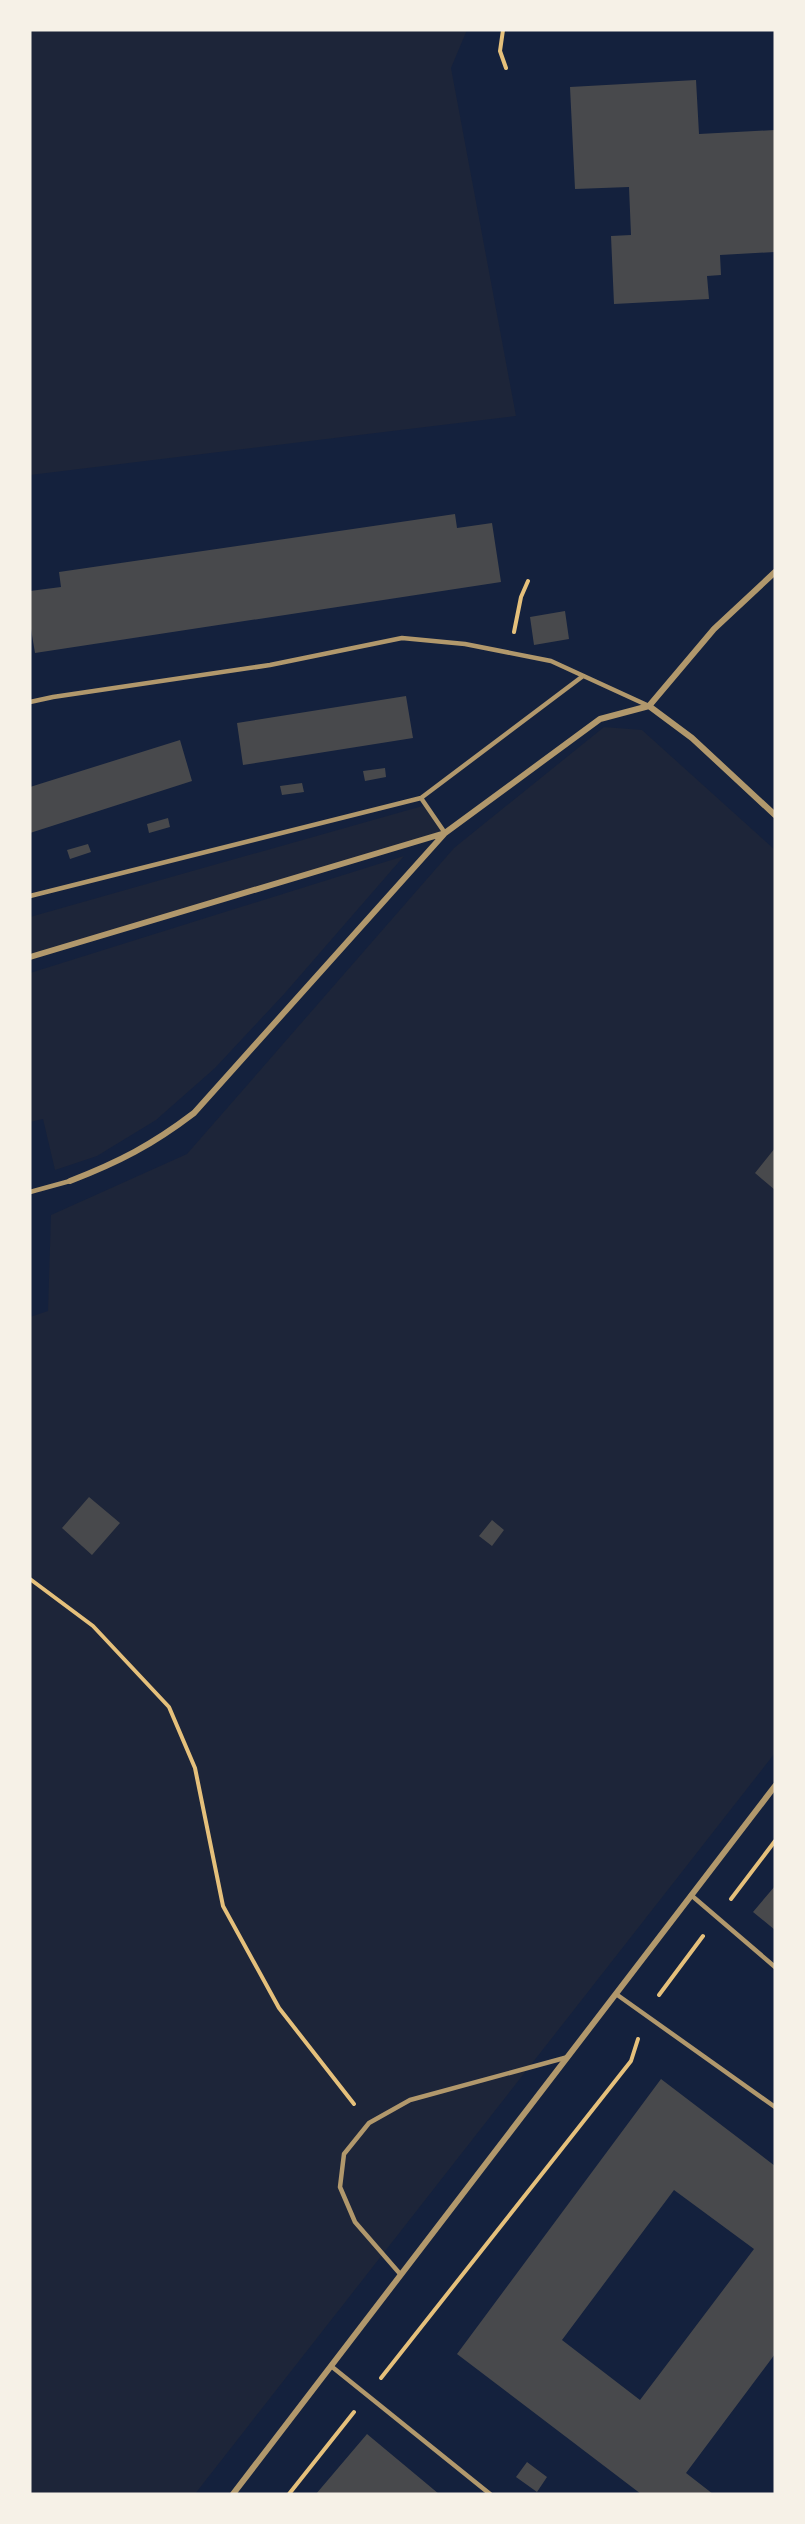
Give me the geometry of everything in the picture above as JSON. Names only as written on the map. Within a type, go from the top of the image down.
[{"type":"street","points":[[70,1181],[115,1164],[146,1148],[194,1113],[445,832],[600,719],[649,706],[714,629],[775,572]]},
{"type":"street","points":[[649,706],[692,738],[775,815]]},
{"type":"street","points":[[30,957],[445,832]]},
{"type":"street","points":[[233,2494],[775,1786]]},
{"type":"lane","points":[[30,702],[270,665],[402,639],[465,644],[551,661],[649,706]]},
{"type":"lane","points":[[30,896],[421,798],[583,676]]},
{"type":"lane","points":[[421,798],[445,832]]},
{"type":"lane","points":[[30,1192],[70,1181]]},
{"type":"lane","points":[[691,1895],[775,1966]]},
{"type":"lane","points":[[616,1994],[775,2107]]},
{"type":"lane","points":[[401,2275],[355,2222],[340,2187],[344,2154],[369,2123],[410,2100],[568,2057]]},
{"type":"lane","points":[[331,2366],[490,2494]]},
{"type":"path","points":[[503,30],[500,51],[506,68]]},
{"type":"path","points":[[509,653],[521,597],[528,581]]},
{"type":"path","points":[[30,1579],[93,1626],[170,1707],[195,1768],[223,1906],[279,2008],[369,2123]]},
{"type":"path","points":[[289,2494],[632,2061],[645,2014],[775,1841]]},
{"type":"shaded area","points":[[30,30],[467,30],[451,68],[516,416],[30,475]]},
{"type":"shaded area","points":[[604,727],[642,730],[775,850],[775,1753],[195,2494],[30,2494],[30,1317],[48,1311],[51,1215],[187,1154],[454,848]]},
{"type":"shaded area","points":[[426,805],[445,833],[30,958],[30,917]]},
{"type":"shaded area","points":[[404,856],[285,993],[215,1068],[156,1120],[97,1156],[55,1170],[43,1119],[30,1122],[30,973]]},
{"type":"building","points":[[696,80],[699,134],[775,130],[775,252],[720,255],[721,275],[707,276],[709,299],[614,304],[611,236],[631,235],[629,187],[575,189],[570,87]]},
{"type":"building","points":[[455,514],[457,528],[492,523],[501,582],[35,653],[30,623],[30,591],[61,587],[59,572]]},
{"type":"building","points":[[565,611],[569,639],[534,645],[530,617]]},
{"type":"building","points":[[406,696],[413,738],[243,765],[237,723]]},
{"type":"building","points":[[180,740],[192,781],[30,833],[30,787]]},
{"type":"building","points":[[385,768],[386,777],[365,781],[363,771]]},
{"type":"building","points":[[302,783],[304,792],[282,795],[280,786]]},
{"type":"building","points":[[168,818],[170,827],[149,833],[147,824]]},
{"type":"building","points":[[88,844],[91,852],[70,859],[67,850]]},
{"type":"building","points":[[775,1148],[775,1190],[755,1173]]},
{"type":"building","points":[[89,1497],[120,1523],[92,1555],[62,1528]]},
{"type":"building","points":[[492,1520],[504,1530],[492,1546],[479,1536]]},
{"type":"building","points":[[775,1886],[775,1930],[753,1912]]},
{"type":"building","points":[[661,2079],[775,2166],[775,2354],[686,2473],[713,2494],[641,2494],[457,2354]],"holes":[[[674,2190],[754,2249],[640,2400],[562,2340]]]},
{"type":"building","points":[[367,2434],[439,2494],[316,2494]]},
{"type":"building","points":[[527,2462],[547,2477],[537,2492],[516,2477]]}]
